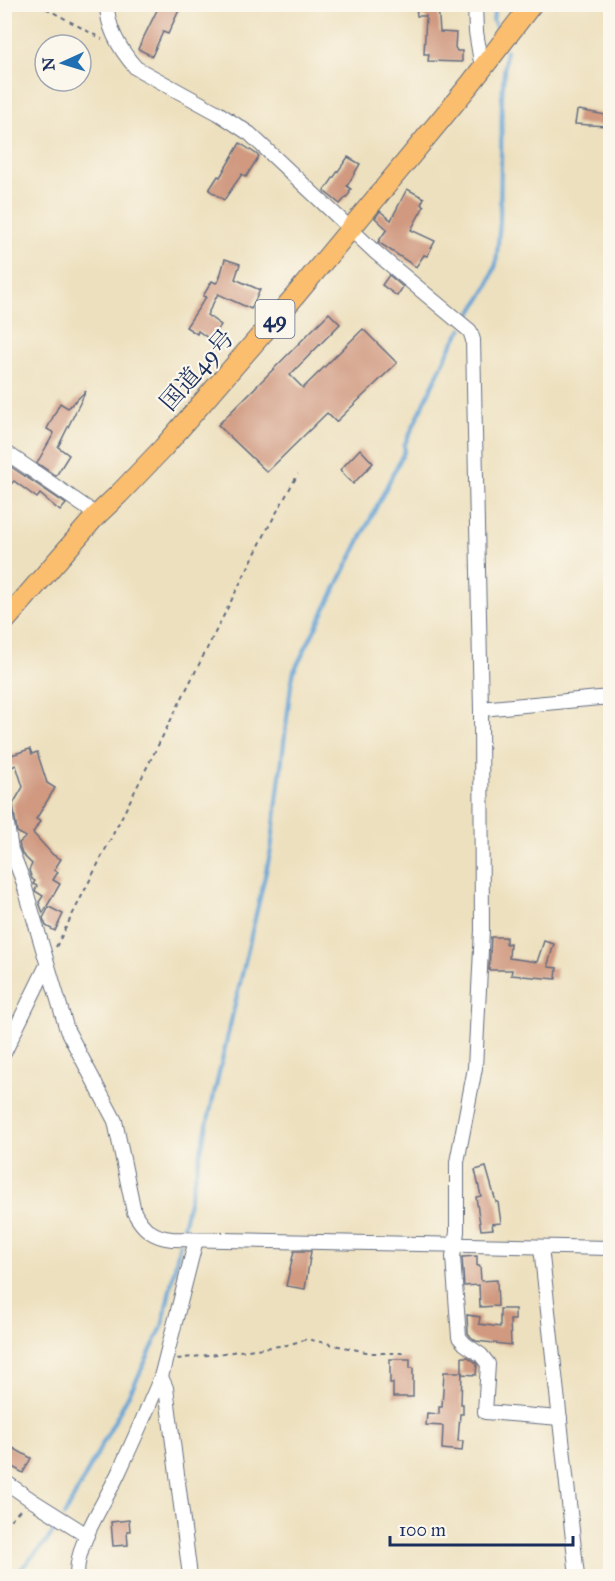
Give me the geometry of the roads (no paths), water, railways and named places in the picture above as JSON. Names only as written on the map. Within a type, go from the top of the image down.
[{"type":"highway","name":"国道49号","points":[[4,622],[95,517],[163,448],[351,229],[532,4]]},
{"type":"street","points":[[107,4],[110,24],[118,44],[136,68],[218,113],[250,134],[374,250],[470,331],[473,340],[481,709],[482,930],[475,1068],[457,1162],[457,1232],[453,1257],[457,1328],[462,1341],[486,1359],[488,1364],[484,1412],[560,1418]]},
{"type":"street","points":[[475,4],[476,32],[482,68]]},
{"type":"street","points":[[4,451],[87,508],[95,517]]},
{"type":"street","points":[[481,709],[610,697]]},
{"type":"street","points":[[4,806],[11,850],[22,878],[67,1030],[115,1121],[132,1203],[138,1219],[146,1229],[156,1236],[196,1240],[610,1248]]},
{"type":"street","points":[[4,1053],[47,965]]},
{"type":"street","points":[[77,1576],[79,1556],[87,1535],[123,1465],[161,1377],[196,1240]]},
{"type":"street","points":[[541,1247],[577,1576]]},
{"type":"street","points":[[161,1377],[166,1388],[190,1576]]},
{"type":"street","points":[[4,1480],[87,1535]]},
{"type":"waterway","points":[[496,4],[493,20],[500,35]]},
{"type":"waterway","points":[[466,322],[487,288],[496,264],[500,223],[502,96],[506,50]]},
{"type":"waterway","points":[[181,1236],[271,850],[294,671],[405,450],[404,446],[451,346],[462,329]]},
{"type":"waterway","points":[[64,1516],[162,1327],[180,1243]]},
{"type":"waterway","points":[[14,1576],[47,1541],[60,1522]]}]
